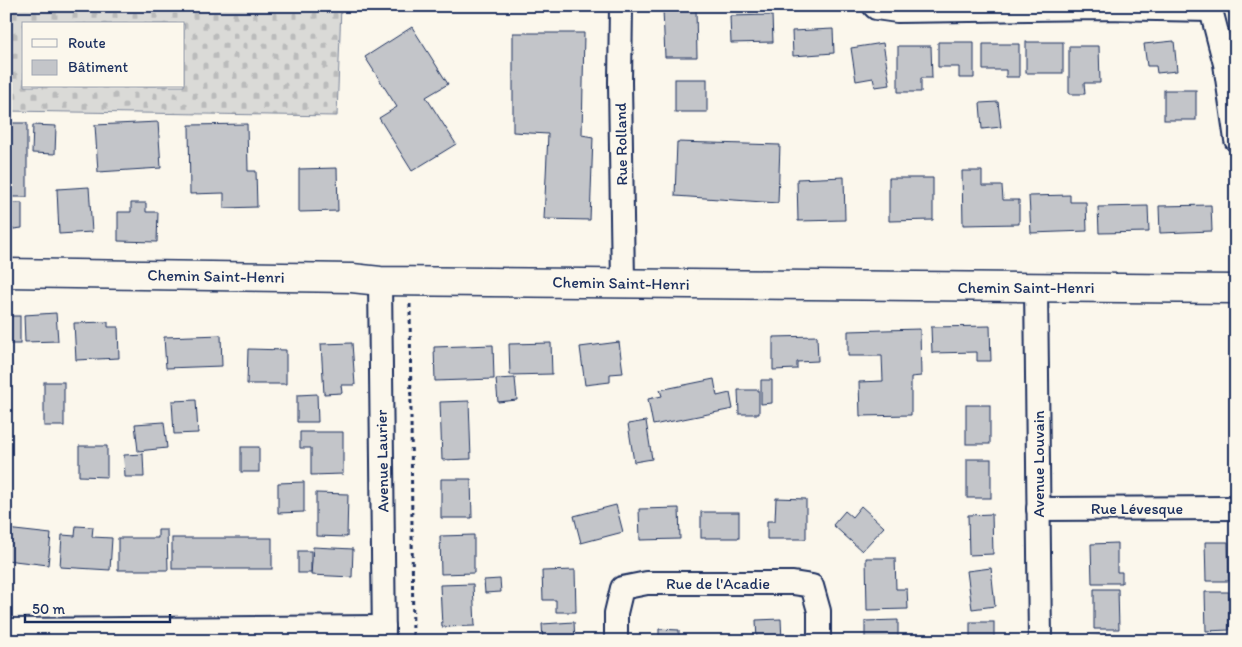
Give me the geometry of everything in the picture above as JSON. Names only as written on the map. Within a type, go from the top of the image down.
[{"type":"main road","name":"Chemin Saint-Henri","points":[[6,274],[352,278],[380,281],[1236,289]]},
{"type":"street","name":"Rue Rolland","points":[[621,6],[620,82],[624,235],[623,282]]},
{"type":"street","points":[[874,6],[876,8],[897,11],[1210,8],[1225,64],[1236,140]]},
{"type":"street","name":"Avenue Laurier","points":[[380,281],[384,634]]},
{"type":"street","name":"Avenue Louvain","points":[[1036,286],[1040,641]]},
{"type":"street","name":"Rue Lévesque","points":[[1038,508],[1236,508]]},
{"type":"street","name":"Rue de l'Acadie","points":[[616,641],[616,613],[622,588],[647,583],[793,583],[812,586],[819,610],[820,641]]},
{"type":"street","points":[[6,630],[384,634]]},
{"type":"path","points":[[410,296],[413,641]]},
{"type":"green space","points":[[6,6],[341,6],[337,116],[6,111]]},
{"type":"building","points":[[696,9],[697,57],[665,57],[663,10]]},
{"type":"building","points":[[772,15],[773,42],[731,43],[730,16]]},
{"type":"building","points":[[412,27],[448,84],[426,97],[456,144],[412,171],[379,118],[397,107],[365,57]]},
{"type":"building","points":[[833,29],[834,53],[793,56],[792,31]]},
{"type":"building","points":[[513,33],[584,33],[582,135],[593,137],[590,220],[544,219],[548,134],[513,132]]},
{"type":"building","points":[[1174,41],[1177,71],[1157,73],[1156,66],[1147,66],[1144,44]]},
{"type":"building","points":[[938,42],[974,42],[974,78],[959,78],[959,67],[938,67]]},
{"type":"building","points":[[1026,42],[1063,42],[1063,73],[1026,73]]},
{"type":"building","points":[[883,43],[890,85],[875,87],[873,78],[856,81],[851,48]]},
{"type":"building","points":[[983,44],[1019,44],[1019,77],[1006,77],[1006,70],[983,70]]},
{"type":"building","points":[[898,46],[931,46],[932,78],[921,78],[921,92],[898,92]]},
{"type":"building","points":[[1069,46],[1099,46],[1100,83],[1084,83],[1085,94],[1069,94]]},
{"type":"building","points":[[675,79],[707,79],[707,112],[675,112]]},
{"type":"building","points":[[1164,90],[1196,90],[1196,120],[1164,120]]},
{"type":"building","points":[[998,102],[1001,127],[982,129],[980,103]]},
{"type":"building","points":[[158,122],[161,168],[98,172],[95,125]]},
{"type":"building","points":[[6,123],[27,123],[27,197],[7,197]]},
{"type":"building","points":[[247,124],[248,171],[256,171],[257,207],[224,208],[224,193],[190,194],[189,125]]},
{"type":"building","points":[[33,125],[56,126],[55,154],[32,153]]},
{"type":"building","points":[[677,142],[780,145],[778,203],[675,196]]},
{"type":"building","points":[[337,168],[338,211],[299,212],[299,169]]},
{"type":"building","points":[[962,171],[982,171],[982,186],[1002,186],[1003,200],[1019,200],[1019,224],[963,225]]},
{"type":"building","points":[[844,177],[845,220],[798,221],[797,179]]},
{"type":"building","points":[[889,178],[933,178],[933,220],[889,221]]},
{"type":"building","points":[[89,187],[92,232],[59,234],[57,189]]},
{"type":"building","points":[[1070,195],[1070,202],[1086,202],[1087,231],[1031,233],[1029,196]]},
{"type":"building","points":[[6,201],[8,203],[22,203],[22,228],[6,230]]},
{"type":"building","points":[[131,203],[146,203],[146,212],[158,212],[157,242],[118,241],[118,212],[131,212]]},
{"type":"building","points":[[1211,205],[1212,231],[1160,233],[1159,206]]},
{"type":"building","points":[[1148,206],[1149,232],[1099,233],[1098,207]]},
{"type":"building","points":[[56,313],[58,341],[25,342],[24,315]]},
{"type":"building","points":[[6,316],[20,316],[20,344],[6,344]]},
{"type":"building","points":[[108,322],[108,327],[118,327],[119,358],[76,360],[74,323]]},
{"type":"building","points":[[990,326],[991,361],[977,361],[977,352],[932,353],[931,327]]},
{"type":"building","points":[[920,329],[921,376],[911,377],[911,415],[860,416],[859,382],[883,381],[882,356],[848,356],[848,331]]},
{"type":"building","points":[[221,335],[222,366],[166,368],[164,337]]},
{"type":"building","points":[[817,336],[818,361],[797,362],[797,369],[773,370],[773,337]]},
{"type":"building","points":[[619,342],[623,373],[610,374],[610,382],[585,385],[580,347]]},
{"type":"building","points":[[352,343],[355,385],[341,385],[342,393],[324,394],[321,344]]},
{"type":"building","points":[[551,343],[552,374],[510,375],[509,344]]},
{"type":"building","points":[[493,345],[494,379],[435,381],[434,347]]},
{"type":"building","points":[[248,349],[286,350],[286,384],[247,384]]},
{"type":"building","points":[[515,378],[517,400],[498,402],[496,379]]},
{"type":"building","points":[[714,379],[717,396],[730,393],[733,409],[653,425],[648,399],[662,396],[660,390]]},
{"type":"building","points":[[761,380],[772,380],[772,403],[761,404]]},
{"type":"building","points":[[44,382],[64,382],[64,426],[44,426]]},
{"type":"building","points":[[738,390],[759,390],[759,414],[739,414]]},
{"type":"building","points":[[317,394],[318,422],[297,422],[297,395]]},
{"type":"building","points":[[196,400],[198,433],[174,434],[172,401]]},
{"type":"building","points":[[469,401],[471,459],[442,460],[440,402]]},
{"type":"building","points":[[966,405],[990,405],[990,444],[966,444]]},
{"type":"building","points":[[646,421],[652,459],[634,462],[628,424]]},
{"type":"building","points":[[164,422],[167,448],[138,451],[135,424]]},
{"type":"building","points":[[300,432],[343,432],[343,474],[311,475],[311,448],[300,448]]},
{"type":"building","points":[[79,446],[107,446],[107,477],[79,476]]},
{"type":"building","points":[[241,447],[259,447],[259,472],[241,472]]},
{"type":"building","points":[[143,454],[144,477],[125,477],[124,455]]},
{"type":"building","points":[[967,459],[991,459],[991,498],[967,498]]},
{"type":"building","points":[[441,479],[471,479],[472,518],[441,518]]},
{"type":"building","points":[[304,482],[304,512],[278,513],[278,483]]},
{"type":"building","points":[[316,493],[348,494],[347,537],[316,536]]},
{"type":"building","points":[[776,498],[806,499],[806,539],[767,539],[767,521],[775,521]]},
{"type":"building","points":[[616,505],[623,532],[581,543],[574,516]]},
{"type":"building","points":[[861,506],[884,527],[862,551],[833,525],[845,511],[852,517]]},
{"type":"building","points":[[679,508],[680,539],[640,540],[639,509]]},
{"type":"building","points":[[701,512],[739,512],[739,538],[701,538]]},
{"type":"building","points":[[992,514],[993,554],[969,555],[968,515]]},
{"type":"building","points":[[76,526],[93,527],[92,537],[112,538],[110,570],[60,567],[62,535],[75,536]]},
{"type":"building","points":[[6,529],[51,534],[48,565],[6,560]]},
{"type":"building","points":[[158,530],[167,530],[168,570],[118,570],[118,538],[158,538]]},
{"type":"building","points":[[474,535],[474,573],[441,574],[440,536]]},
{"type":"building","points":[[172,538],[272,538],[272,569],[172,569]]},
{"type":"building","points":[[1205,542],[1228,542],[1229,581],[1206,581]]},
{"type":"building","points":[[1117,543],[1117,572],[1122,572],[1122,583],[1092,583],[1091,544]]},
{"type":"building","points":[[313,547],[353,549],[352,577],[311,575]]},
{"type":"building","points":[[298,551],[311,551],[311,573],[298,573]]},
{"type":"building","points":[[866,558],[895,558],[896,589],[907,589],[908,609],[867,610]]},
{"type":"building","points":[[991,568],[995,606],[972,609],[967,571]]},
{"type":"building","points":[[575,570],[576,612],[556,612],[556,600],[543,600],[542,571]]},
{"type":"building","points":[[500,579],[501,592],[485,593],[484,580]]},
{"type":"building","points":[[473,584],[475,626],[442,627],[440,585]]},
{"type":"building","points":[[1094,589],[1118,589],[1119,629],[1094,629]]},
{"type":"building","points":[[1205,592],[1229,592],[1229,630],[1206,631]]},
{"type":"building","points":[[781,619],[782,641],[757,641],[756,620]]},
{"type":"building","points":[[898,620],[898,641],[865,641],[865,621]]},
{"type":"building","points":[[574,622],[575,641],[543,641],[542,624]]},
{"type":"building","points":[[970,622],[994,622],[994,641],[970,641]]},
{"type":"building","points":[[659,629],[679,630],[679,641],[659,641]]},
{"type":"building","points":[[1116,634],[1116,641],[1092,641],[1091,637]]},
{"type":"building","points":[[442,638],[475,639],[474,641],[442,641]]}]
